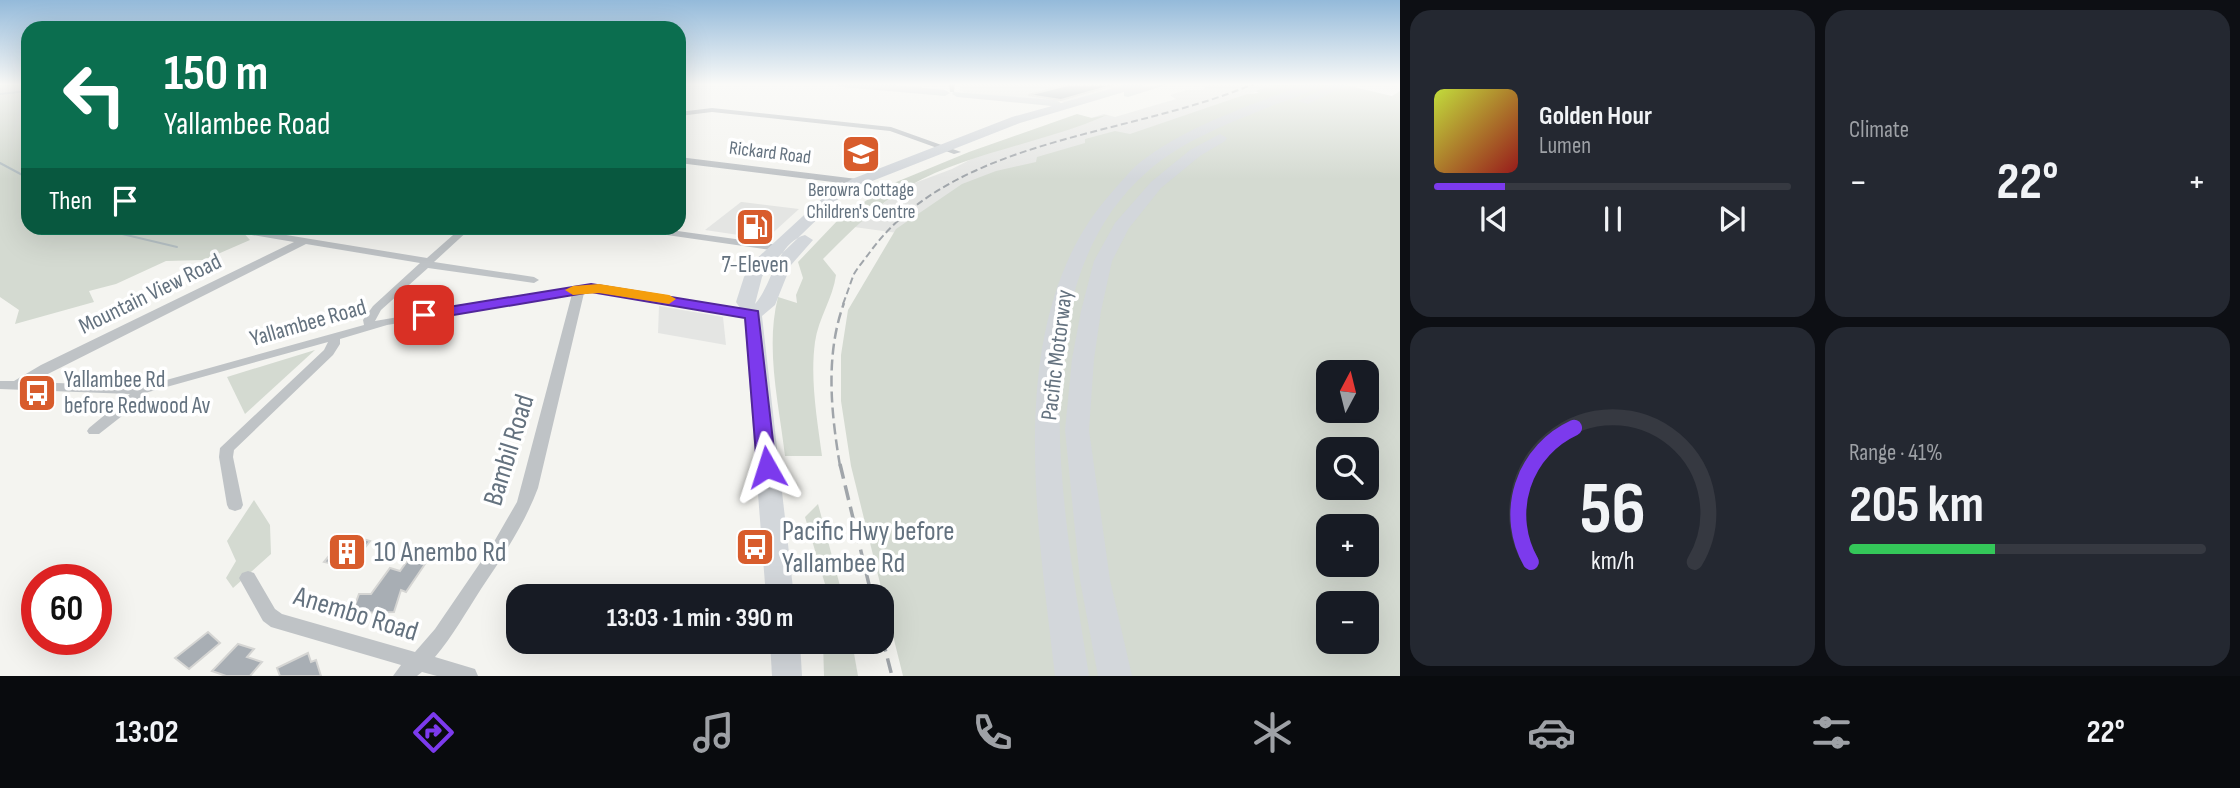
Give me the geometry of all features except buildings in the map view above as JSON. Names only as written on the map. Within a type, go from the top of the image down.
[{"type":"highway","name":"Pacific Motorway","points":[[1072,676],[1056,546],[1046,423],[1064,286],[1080,244],[1109,203],[1141,170],[1200,133],[1243,116]]},
{"type":"highway","name":"Pacific Motorway","points":[[1115,676],[1095,580],[1077,430],[1083,359],[1103,261],[1121,227],[1156,185],[1195,153],[1270,116]]},
{"type":"main road","points":[[753,314],[766,306],[777,274],[790,254],[851,199],[888,178],[951,149],[1016,120],[1035,116]]},
{"type":"main road","points":[[779,584],[753,314],[746,302],[753,276],[760,265],[832,197],[857,182],[951,149]]},
{"type":"main road","points":[[786,654],[787,676]]},
{"type":"street","points":[[764,116],[891,129],[951,149]]},
{"type":"street","name":"Rickard Road","points":[[686,161],[857,182]]},
{"type":"street","points":[[268,235],[534,279]]},
{"type":"street","points":[[370,326],[369,320],[377,308],[458,235]]},
{"type":"street","points":[[686,235],[778,248]]},
{"type":"street","name":"Mountain View Road","points":[[16,386],[46,368],[304,241]]},
{"type":"street","name":"Yallambee Road","points":[[0,385],[140,390],[173,384],[370,326],[579,289],[608,290],[753,314]]},
{"type":"street","name":"Bambil Road","points":[[403,676],[419,663],[436,643],[509,533],[525,503],[579,289]]},
{"type":"street","points":[[235,505],[226,457],[227,448],[329,352],[334,344],[334,337]]},
{"type":"street","points":[[94,431],[131,402],[140,390]]},
{"type":"street","name":"Anembo Road","points":[[248,578],[269,615],[277,621],[468,676]]},
{"type":"shaded area","points":[[0,116],[21,116],[21,235],[245,235],[250,240],[204,260],[166,261],[116,284],[89,291],[94,302],[15,324],[19,310],[0,297]]},
{"type":"shaded area","points":[[1073,116],[1092,118],[1106,116],[932,174],[909,186],[874,211],[823,259],[836,275],[819,325],[814,356],[815,399],[822,456],[785,456],[774,376],[774,316],[778,297],[797,303],[796,295],[803,278],[798,262],[838,220],[889,185],[969,152]]},
{"type":"shaded area","points":[[1099,116],[1191,116],[912,235],[854,227],[904,187],[952,169],[993,148]]},
{"type":"shaded area","points":[[1184,116],[1400,116],[1400,676],[903,676],[894,640],[894,584],[880,584],[851,466],[841,401],[841,355],[848,310],[896,229],[962,184],[996,171],[1036,162],[1037,157],[1115,131],[1130,134]]},
{"type":"shaded area","points":[[741,202],[799,209],[766,239],[705,230]]},
{"type":"shaded area","points":[[659,306],[723,317],[726,345],[658,333]]},
{"type":"shaded area","points":[[315,350],[245,414],[227,377]]},
{"type":"shaded area","points":[[254,500],[270,525],[271,554],[233,588],[226,578],[236,561],[227,541]]},
{"type":"shaded area","points":[[818,504],[840,584],[825,584],[805,517]]},
{"type":"shaded area","points":[[823,654],[854,654],[858,676],[824,676]]},
{"type":"waterway","points":[[0,163],[21,174]]},
{"type":"waterway","points":[[126,235],[177,247]]},
{"type":"railway","points":[[843,304],[854,274],[870,252],[906,214],[948,184],[996,162],[1047,144],[1155,116]]},
{"type":"railway","points":[[840,466],[832,404],[832,363],[844,303]]},
{"type":"railway","points":[[840,464],[869,584]]},
{"type":"railway","points":[[886,654],[892,676]]},
{"type":"slow traffic","points":[[573,290],[599,288],[669,299]]},
{"type":"place","name":"Berowra Cottage Children's Centre","points":[[861,154]]},
{"type":"place","name":"7-Eleven","points":[[755,227]]},
{"type":"place","name":"Yallambee Rd before Redwood Av","points":[[37,393]]},
{"type":"place","name":"Pacific Hwy before Yallambee Rd","points":[[755,547]]},
{"type":"place","name":"10 Anembo Rd","points":[[347,552]]},
{"type":"route","points":[[424,315],[591,288],[753,314],[767,467]]}]
